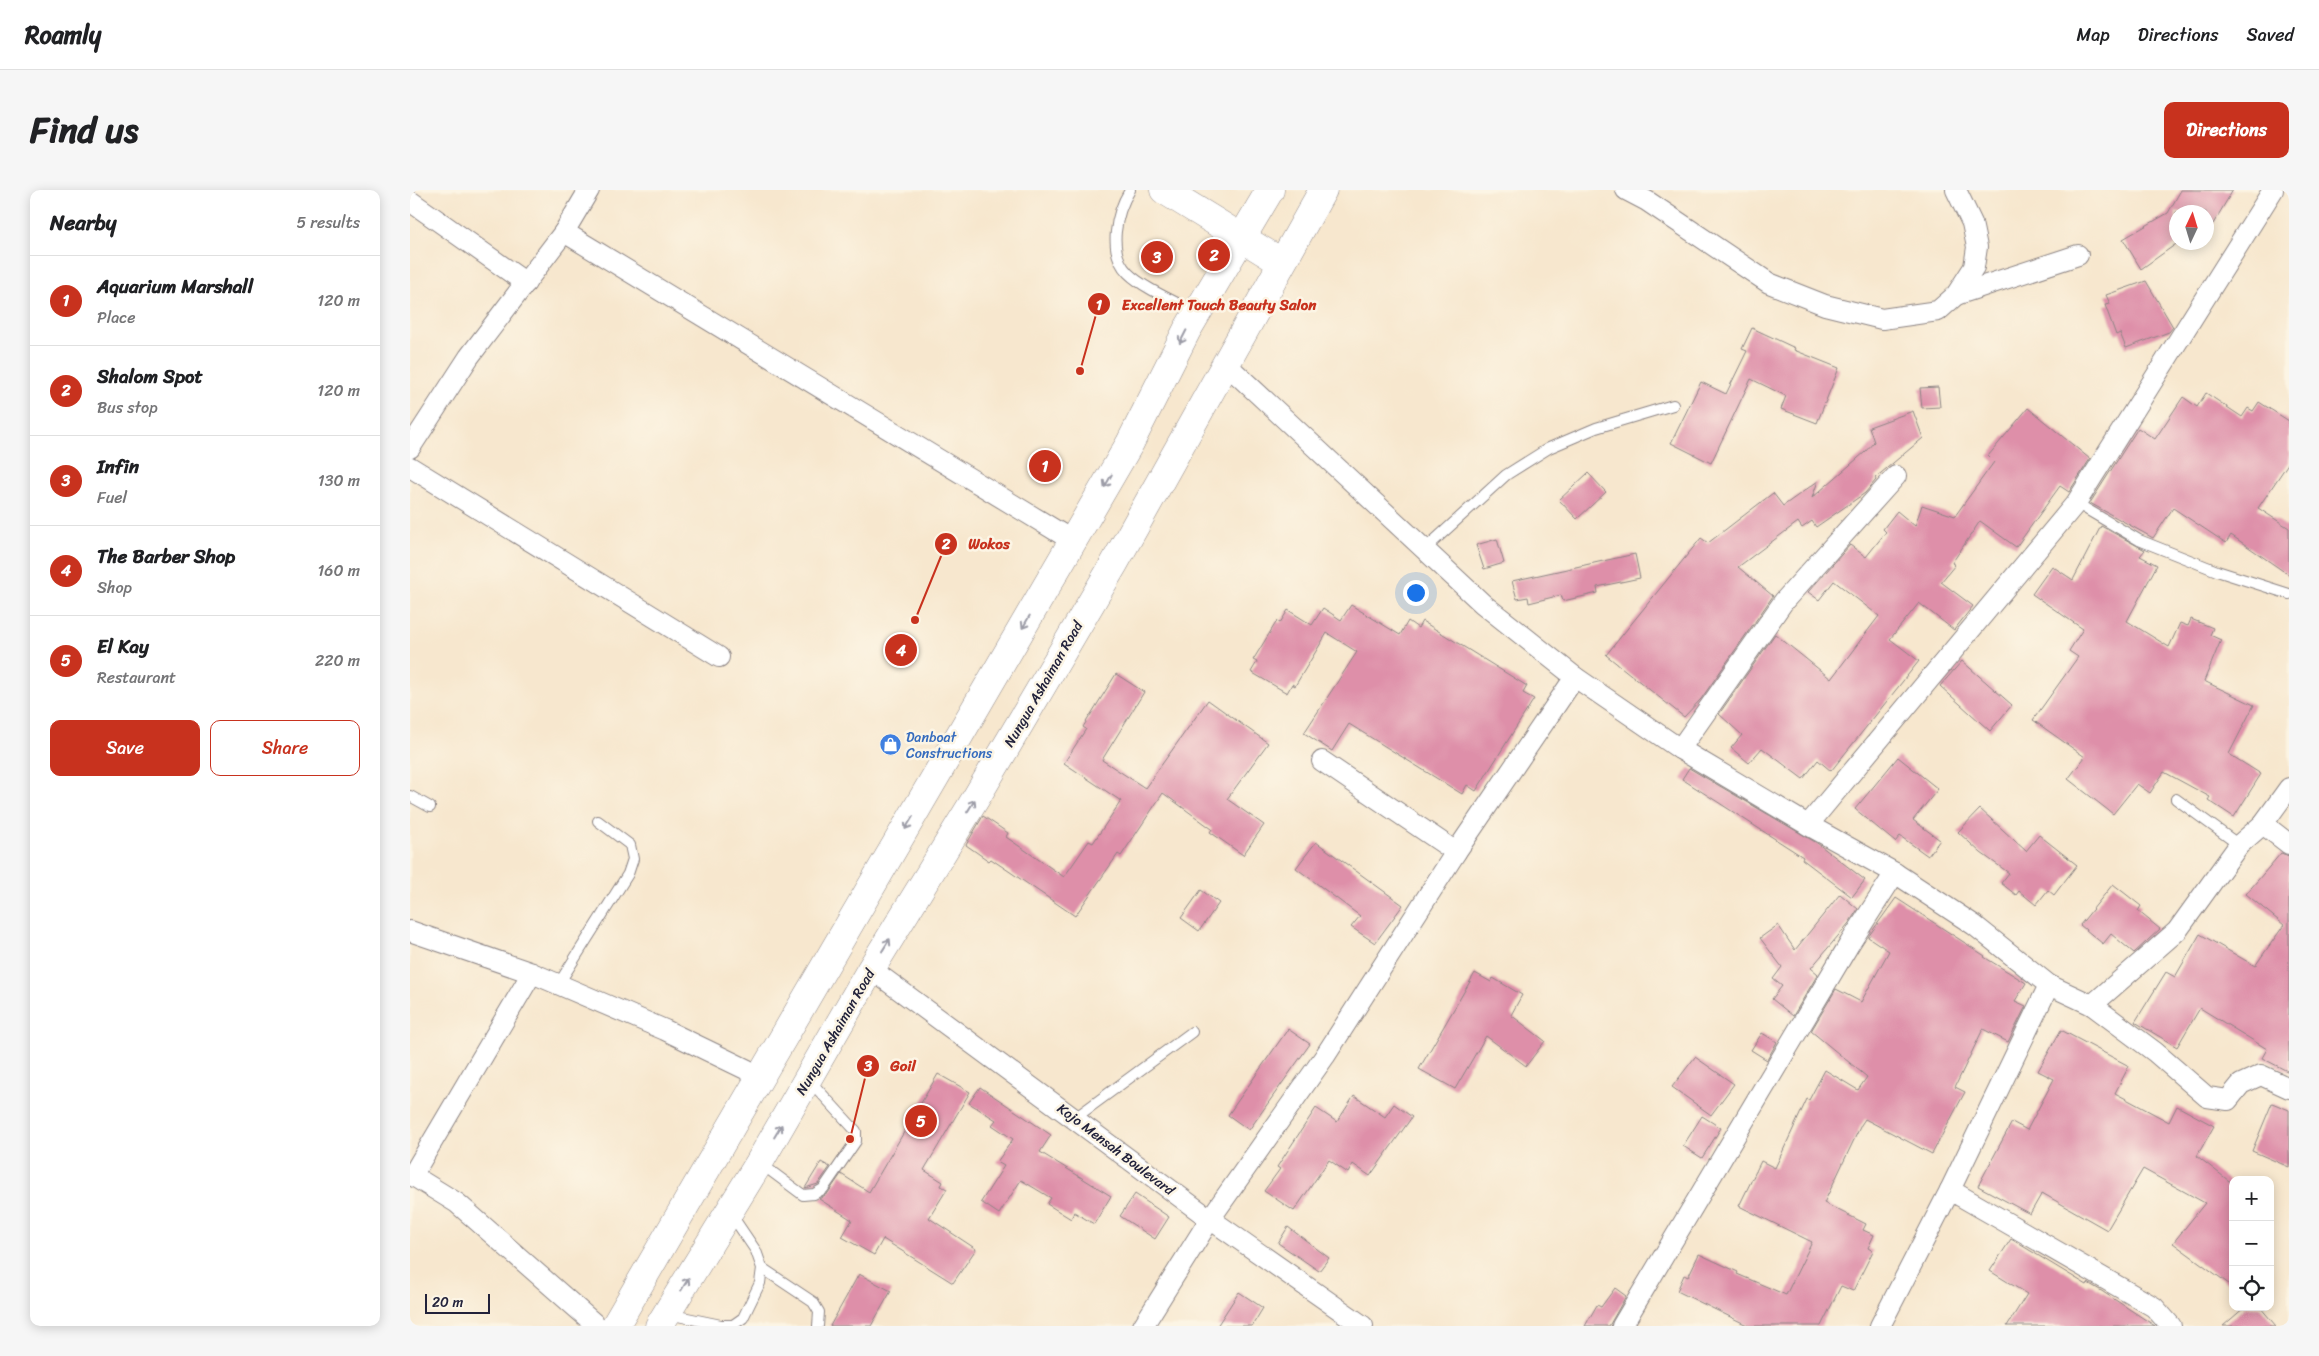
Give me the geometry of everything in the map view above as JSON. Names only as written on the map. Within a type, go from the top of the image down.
[{"type":"main road","points":[[1164,190],[1240,239],[1281,262]]},
{"type":"main road","points":[[615,1326],[974,714],[1130,443],[1196,313],[1270,190]]},
{"type":"main road","name":"Nungua Ashaiman Road","points":[[663,1320],[759,1163],[871,969],[976,798],[1114,564],[1281,262],[1323,190]]},
{"type":"street","points":[[410,448],[469,357],[564,232],[589,190]]},
{"type":"street","points":[[1626,190],[1650,195],[1769,283],[1824,305],[1882,319],[1938,311],[1956,295],[1974,267],[1977,248],[1972,223],[1956,190]]},
{"type":"street","points":[[1808,825],[2076,503],[2273,190]]},
{"type":"street","points":[[410,201],[526,283]]},
{"type":"street","points":[[564,232],[1073,541]]},
{"type":"street","points":[[1956,295],[2078,255]]},
{"type":"street","points":[[1226,364],[1483,604],[1575,677],[1680,749],[1808,825],[1895,873],[1974,925],[2049,985],[2092,1005],[2154,1052],[2207,1097],[2228,1100],[2241,1084],[2261,1075],[2289,1088]]},
{"type":"street","points":[[410,467],[719,657]]},
{"type":"street","points":[[1680,749],[1784,601],[1896,476]]},
{"type":"street","points":[[1143,1326],[1210,1219],[1326,1056],[1456,852],[1575,677]]},
{"type":"street","points":[[1322,761],[1456,852]]},
{"type":"street","points":[[2092,1005],[2177,931],[2239,845],[2262,824],[2289,788]]},
{"type":"street","points":[[2262,824],[2289,844]]},
{"type":"street","points":[[1622,1326],[1850,943],[1895,873]]},
{"type":"street","points":[[410,931],[532,973],[665,1030],[760,1076]]},
{"type":"street","name":"Kojo Mensah Boulevard","points":[[871,969],[1210,1219],[1364,1326]]},
{"type":"street","points":[[532,973],[411,1175],[457,1203],[597,1326]]},
{"type":"street","points":[[1880,1326],[1950,1190],[2049,985]]},
{"type":"street","points":[[1950,1190],[2154,1307],[2171,1326]]},
{"type":"lane","points":[[1130,190],[1125,199],[1116,228],[1116,249],[1128,272],[1161,295],[1196,313]]},
{"type":"lane","points":[[1425,549],[1506,475],[1549,448],[1596,428],[1673,405]]},
{"type":"lane","points":[[2076,503],[2139,540],[2218,571],[2289,594]]},
{"type":"lane","points":[[410,796],[430,807]]},
{"type":"lane","points":[[2176,799],[2239,845]]},
{"type":"lane","points":[[558,985],[628,874],[634,860],[630,845],[598,821]]},
{"type":"lane","points":[[1075,1118],[1192,1032]]},
{"type":"lane","points":[[759,1163],[803,1194],[814,1194],[823,1189],[856,1141],[856,1131],[808,1079]]},
{"type":"lane","points":[[663,1320],[721,1326],[733,1325],[742,1318],[760,1283],[762,1268],[756,1251],[729,1212]]},
{"type":"lane","points":[[762,1268],[813,1302],[820,1312],[818,1326]]},
{"type":"building","points":[[2181,190],[2233,190],[2214,222],[2214,205],[2173,205]]},
{"type":"building","points":[[2169,211],[2169,249],[2141,269],[2123,239]]},
{"type":"building","points":[[2146,281],[2173,327],[2169,332],[2126,348],[2120,333],[2116,335],[2105,305],[2110,304],[2106,295]]},
{"type":"building","points":[[1752,328],[1795,348],[1794,350],[1839,368],[1817,423],[1781,409],[1786,396],[1751,379],[1711,463],[1671,443],[1701,382],[1726,394],[1747,351],[1742,349]]},
{"type":"building","points":[[1938,387],[1940,407],[1922,408],[1920,388]]},
{"type":"building","points":[[2206,393],[2242,417],[2248,408],[2253,411],[2259,402],[2289,421],[2289,462],[2258,508],[2289,528],[2289,575],[2231,535],[2226,543],[2173,508],[2153,538],[2090,503],[2138,428],[2155,439],[2183,397],[2197,407]]},
{"type":"building","points":[[2028,408],[2090,459],[2069,492],[2060,486],[2016,547],[1980,521],[1952,563],[1955,565],[1941,582],[1973,606],[1954,630],[1919,603],[1890,639],[1919,661],[1831,771],[1818,760],[1803,779],[1762,748],[1749,763],[1731,748],[1742,735],[1719,714],[1775,634],[1831,679],[1879,616],[1834,581],[1819,600],[1808,592],[1850,545],[1866,557],[1886,532],[1883,529],[1897,511],[1915,526],[1922,505],[1955,516],[1994,462],[1988,456]]},
{"type":"building","points":[[1913,411],[1923,438],[1875,478],[1876,480],[1865,493],[1816,527],[1812,521],[1802,528],[1798,522],[1738,567],[1773,596],[1701,699],[1684,717],[1606,655],[1701,538],[1708,543],[1773,493],[1783,506],[1818,481],[1812,498],[1874,442],[1869,427]]},
{"type":"building","points":[[1588,473],[1606,492],[1577,519],[1559,500]]},
{"type":"building","points":[[2101,526],[2145,550],[2140,556],[2157,565],[2127,621],[2169,647],[2180,623],[2188,626],[2191,619],[2213,628],[2210,635],[2221,640],[2204,681],[2254,705],[2229,754],[2261,774],[2234,817],[2208,800],[2210,797],[2164,772],[2150,793],[2137,784],[2113,814],[2068,779],[2085,757],[2033,720],[2078,657],[2069,651],[2083,629],[2032,594],[2052,566],[2073,580]]},
{"type":"building","points":[[1497,539],[1504,563],[1484,569],[1476,545]]},
{"type":"building","points":[[1635,554],[1640,578],[1597,587],[1598,593],[1563,601],[1561,595],[1529,603],[1528,597],[1517,599],[1512,581]]},
{"type":"building","points":[[1351,605],[1400,635],[1408,621],[1418,628],[1422,621],[1527,686],[1523,693],[1534,699],[1476,791],[1467,785],[1462,794],[1349,724],[1332,751],[1304,733],[1357,652],[1327,633],[1295,686],[1292,684],[1287,693],[1251,672],[1257,662],[1253,660],[1277,621],[1280,623],[1288,610],[1312,625],[1323,608],[1341,620]]},
{"type":"building","points":[[1962,661],[2012,705],[1990,731],[1940,686]]},
{"type":"building","points":[[1116,674],[1144,692],[1102,760],[1145,788],[1208,700],[1268,743],[1227,799],[1264,825],[1243,855],[1210,832],[1212,829],[1163,793],[1121,856],[1118,854],[1075,916],[991,859],[989,861],[966,845],[983,816],[1008,833],[1006,837],[1064,877],[1089,841],[1093,843],[1121,801],[1064,763],[1086,729],[1083,727]]},
{"type":"building","points":[[1898,757],[1938,789],[1913,820],[1940,840],[1928,856],[1900,836],[1895,842],[1855,809]]},
{"type":"building","points":[[1689,768],[1817,843],[1865,880],[1852,897],[1802,859],[1803,857],[1682,779]]},
{"type":"building","points":[[1980,809],[2026,851],[2039,835],[2077,865],[2054,895],[2048,890],[2036,905],[2019,891],[2016,895],[2001,883],[2009,873],[1981,853],[1958,832]]},
{"type":"building","points":[[1316,842],[1403,905],[1375,943],[1351,927],[1360,916],[1296,868]]},
{"type":"building","points":[[2281,853],[2289,856],[2289,1072],[2262,1058],[2267,1049],[2200,1008],[2177,1047],[2135,1022],[2166,972],[2175,977],[2200,934],[2255,966],[2284,925],[2246,894]]},
{"type":"building","points":[[2113,884],[2141,906],[2138,911],[2160,929],[2134,953],[2111,934],[2103,944],[2080,925]]},
{"type":"building","points":[[1201,890],[1219,903],[1199,931],[1181,918]]},
{"type":"building","points":[[1840,894],[1858,909],[1849,923],[1811,968],[1818,974],[1793,1016],[1772,999],[1782,986],[1773,979],[1782,967],[1760,938],[1778,925],[1795,950]]},
{"type":"building","points":[[1896,898],[2026,983],[2015,1001],[2026,1006],[2008,1042],[1983,1029],[1955,1087],[1965,1092],[1932,1154],[1865,1119],[1861,1125],[1824,1203],[1866,1224],[1863,1230],[1874,1235],[1868,1248],[1873,1251],[1853,1291],[1841,1286],[1821,1326],[1749,1326],[1677,1291],[1684,1275],[1688,1277],[1699,1254],[1738,1272],[1737,1274],[1786,1295],[1812,1242],[1739,1206],[1761,1161],[1775,1168],[1807,1099],[1809,1100],[1825,1070],[1858,1090],[1867,1077],[1811,1031],[1836,989],[1861,1002],[1889,951],[1868,937]]},
{"type":"building","points":[[1475,973],[1491,982],[1493,978],[1522,995],[1511,1015],[1545,1041],[1526,1066],[1486,1036],[1455,1089],[1419,1069]]},
{"type":"building","points":[[1288,1029],[1310,1044],[1249,1130],[1228,1115]]},
{"type":"building","points":[[2061,1030],[2129,1066],[2115,1093],[2169,1122],[2177,1106],[2214,1126],[2197,1156],[2229,1181],[2229,1284],[2173,1243],[2205,1203],[2143,1169],[2107,1230],[2042,1193],[2030,1214],[1978,1186],[2012,1122],[2027,1130],[2054,1079],[2038,1071]]},
{"type":"building","points":[[1762,1033],[1777,1042],[1767,1060],[1751,1050]]},
{"type":"building","points":[[1695,1057],[1734,1084],[1711,1115],[1672,1087]]},
{"type":"building","points":[[938,1074],[970,1092],[924,1170],[943,1182],[941,1186],[947,1189],[929,1218],[976,1249],[953,1283],[883,1239],[874,1255],[842,1237],[852,1220],[819,1199],[828,1193],[841,1174],[869,1192]]},
{"type":"building","points":[[980,1087],[1051,1135],[1040,1152],[1111,1196],[1094,1224],[1074,1212],[1071,1219],[1047,1204],[1051,1198],[1021,1180],[999,1214],[981,1202],[1004,1166],[997,1162],[1013,1139],[992,1125],[996,1120],[969,1103]]},
{"type":"building","points":[[1354,1096],[1385,1117],[1394,1104],[1412,1117],[1370,1176],[1353,1164],[1348,1173],[1329,1160],[1294,1211],[1264,1191],[1280,1169],[1277,1167],[1316,1108],[1337,1122]]},
{"type":"building","points":[[2272,1103],[2289,1110],[2289,1167],[2252,1151]]},
{"type":"building","points":[[1702,1116],[1721,1128],[1702,1158],[1683,1146]]},
{"type":"building","points":[[821,1162],[830,1167],[818,1184],[805,1188]]},
{"type":"building","points":[[1135,1194],[1169,1217],[1155,1239],[1120,1216]]},
{"type":"building","points":[[1288,1227],[1329,1258],[1319,1271],[1278,1243]]},
{"type":"building","points":[[2011,1239],[2087,1285],[2088,1283],[2100,1290],[2155,1326],[2007,1326],[2027,1294],[1990,1271]]},
{"type":"building","points":[[859,1274],[891,1291],[871,1326],[830,1326]]},
{"type":"building","points":[[1615,1288],[1626,1296],[1609,1326],[1585,1326],[1597,1305],[1601,1307]]},
{"type":"building","points":[[1239,1292],[1263,1308],[1252,1326],[1217,1326]]},
{"type":"building","points":[[2240,1311],[2263,1311],[2276,1326],[2223,1326]]},
{"type":"place","name":"Shalom Spot","points":[[1214,255]]},
{"type":"place","name":"Infin","points":[[1157,257]]},
{"type":"place","name":"Excellent Touch Beauty Salon","points":[[1080,371]]},
{"type":"place","name":"Aquarium Marshall","points":[[1045,466]]},
{"type":"place","name":"Wokos","points":[[915,620]]},
{"type":"place","name":"The Barber Shop","points":[[901,650]]},
{"type":"place","name":"Danboat Constructions","points":[[890,745]]},
{"type":"place","name":"El Kay","points":[[921,1121]]},
{"type":"place","name":"Goil","points":[[850,1139]]}]
